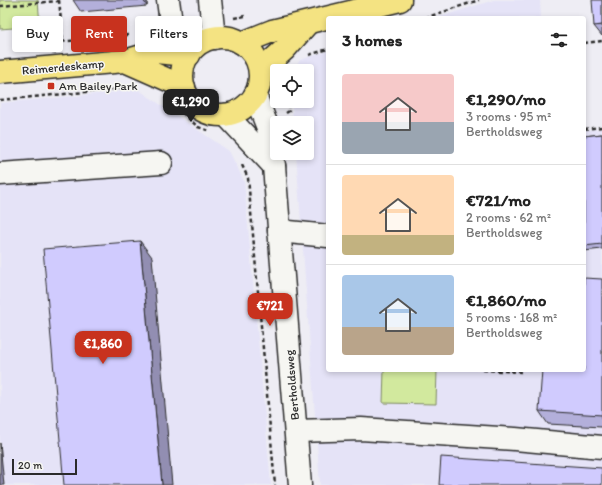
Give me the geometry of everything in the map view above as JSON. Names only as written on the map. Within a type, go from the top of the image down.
[{"type":"main road","points":[[336,16],[400,0]]},
{"type":"main road","points":[[242,43],[272,31],[326,18]]},
{"type":"main road","points":[[260,71],[286,49],[308,23]]},
{"type":"main road","points":[[214,38],[228,38],[242,43],[250,49],[255,57],[260,71],[260,83],[250,103],[235,113],[226,115],[212,114],[200,109],[188,96],[179,96],[183,69],[189,55],[200,44],[214,38]]},
{"type":"main road","name":"Reimerdeskamp","points":[[0,72],[125,61],[155,52],[189,55]]},
{"type":"main road","name":"Reimerdeskamp","points":[[125,61],[179,96]]},
{"type":"street","points":[[168,0],[170,16]]},
{"type":"street","points":[[210,0],[214,38]]},
{"type":"street","name":"Bertholdsweg","points":[[255,95],[259,134],[274,166],[300,485]]},
{"type":"street","points":[[226,115],[259,134]]},
{"type":"street","points":[[0,174],[161,163]]},
{"type":"street","points":[[279,231],[326,236]]},
{"type":"street","points":[[296,431],[361,429],[516,439],[602,447]]},
{"type":"path","points":[[431,16],[479,0]]},
{"type":"path","points":[[0,6],[59,1],[60,16]]},
{"type":"path","points":[[586,43],[602,41]]},
{"type":"path","points":[[0,100],[132,87]]},
{"type":"path","points":[[179,96],[178,109],[198,127],[212,131]]},
{"type":"path","points":[[275,485],[248,178],[238,158],[239,148],[289,111],[289,108]]},
{"type":"path","points":[[586,129],[602,127]]},
{"type":"shaded area","points":[[494,0],[540,0],[541,16],[442,16]]},
{"type":"shaded area","points":[[326,52],[326,372],[586,372],[586,130],[602,129],[602,485],[320,485],[297,160],[314,160],[314,116],[293,116],[292,108],[314,108],[314,64],[297,64],[300,60]]},
{"type":"shaded area","points":[[139,90],[229,151],[244,181],[271,485],[0,485],[0,103]]},
{"type":"green space","points":[[0,0],[38,0],[39,16],[12,16],[12,28],[0,29]]},
{"type":"green space","points":[[384,372],[437,372],[436,404],[383,403]]},
{"type":"building","points":[[592,0],[602,0],[602,25],[594,26]]},
{"type":"building","points":[[602,134],[602,244],[586,246],[586,136]]},
{"type":"building","points":[[140,241],[162,485],[64,485],[43,249]]},
{"type":"building","points":[[586,278],[602,279],[602,415],[539,411],[542,372],[586,372]]},
{"type":"building","points":[[441,457],[602,468],[602,485],[439,485]]},
{"type":"place","name":"Am Bailey Park","points":[[51,86]]}]
